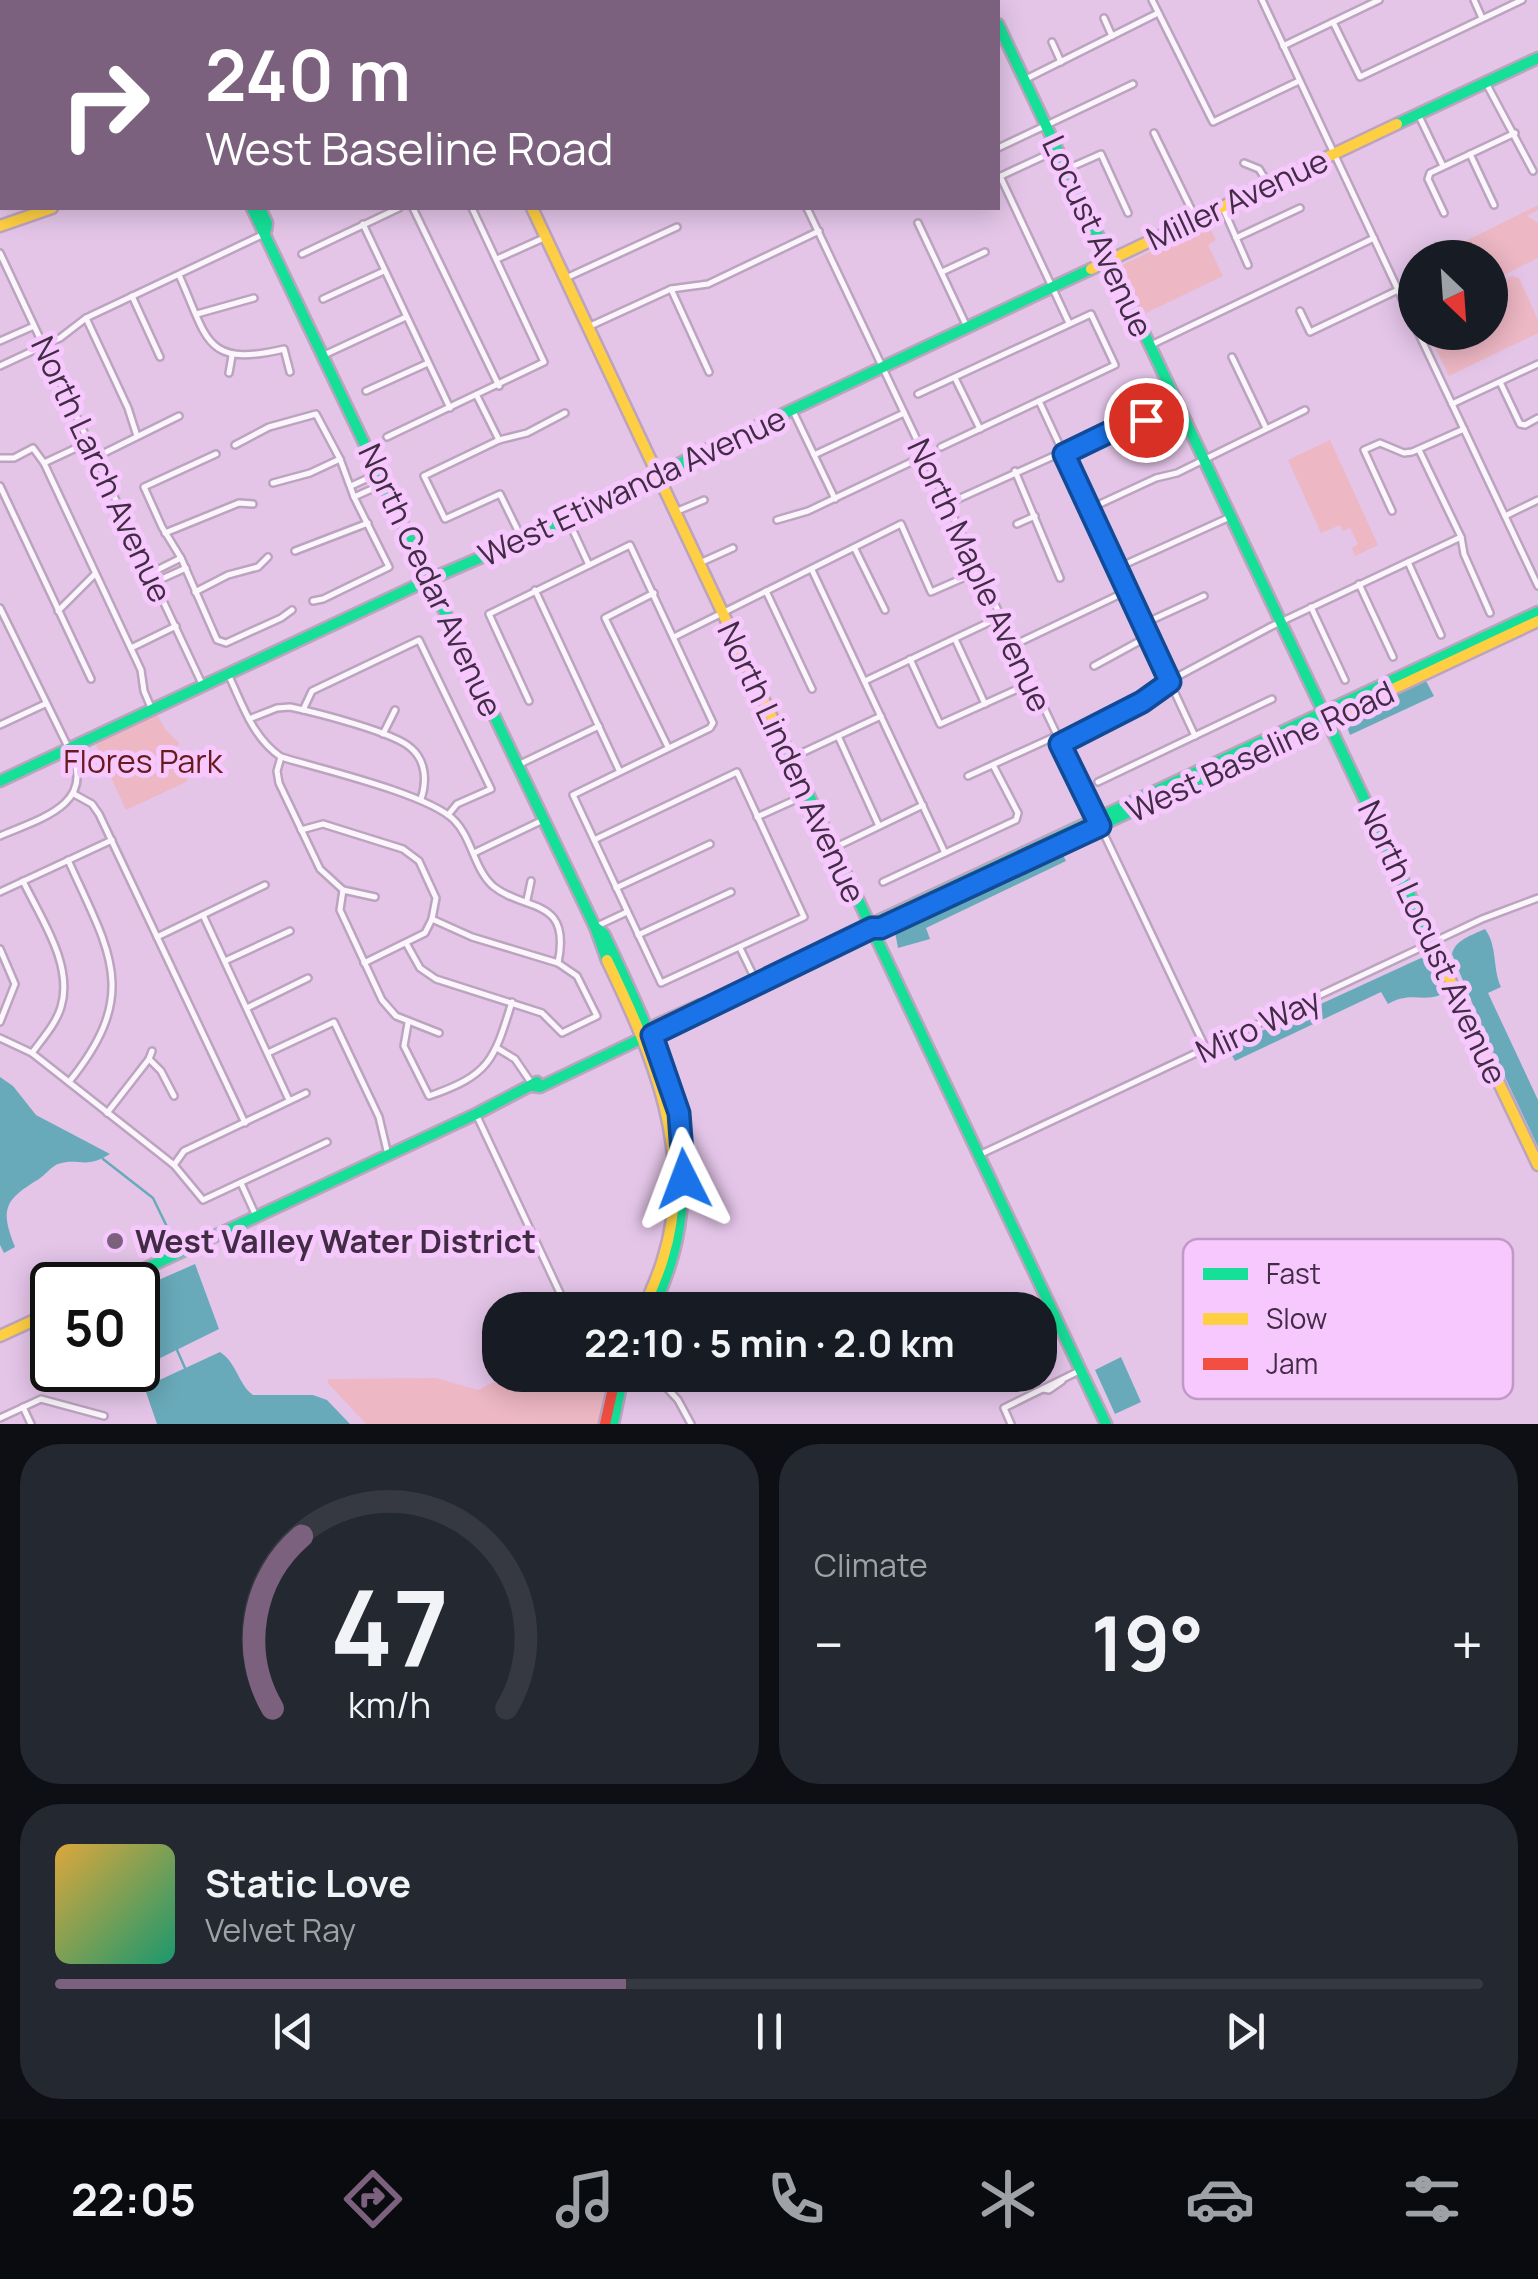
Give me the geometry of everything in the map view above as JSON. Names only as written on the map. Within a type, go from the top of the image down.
[{"type":"street","points":[[1152,0],[1213,122],[1300,81]]},
{"type":"street","points":[[1262,0],[1398,290],[1310,332],[1300,311]]},
{"type":"street","points":[[1283,46],[1379,0]]},
{"type":"street","points":[[1474,0],[1482,18]]},
{"type":"street","points":[[1333,22],[1360,77],[1522,0]]},
{"type":"street","points":[[1024,80],[1158,14]]},
{"type":"street","points":[[1104,18],[1112,36]]},
{"type":"street","name":"Locust Avenue","points":[[1000,28],[1323,716]]},
{"type":"street","points":[[1052,42],[1061,62]]},
{"type":"street","name":"Miller Avenue","points":[[882,368],[1538,58]]},
{"type":"street","points":[[1486,83],[1533,171]]},
{"type":"street","points":[[1000,147],[1133,84]]},
{"type":"street","points":[[1418,114],[1443,167]]},
{"type":"street","points":[[1154,133],[1196,220]]},
{"type":"street","points":[[1444,213],[1428,179],[1430,173],[1515,133]]},
{"type":"street","points":[[1000,177],[1057,150]]},
{"type":"street","points":[[1067,170],[1100,154],[1128,213]]},
{"type":"street","points":[[1470,154],[1494,205]]},
{"type":"street","points":[[1244,162],[1259,169],[1269,185]]},
{"type":"street","points":[[1000,179],[1058,284],[1069,323]]},
{"type":"street","points":[[1222,207],[1248,264]]},
{"type":"street","points":[[1236,238],[1300,208]]},
{"type":"street","name":"North Cedar Avenue","points":[[259,210],[267,222],[266,233],[597,938],[646,1034]]},
{"type":"street","points":[[302,254],[394,210]]},
{"type":"street","points":[[415,210],[499,386]]},
{"type":"street","points":[[387,437],[544,362],[473,210]]},
{"type":"street","name":"North Linden Avenue","points":[[533,210],[1106,1424]]},
{"type":"street","name":"North Maple Avenue","points":[[809,210],[1206,1049]]},
{"type":"street","points":[[0,226],[30,211]]},
{"type":"street","points":[[918,223],[967,327]]},
{"type":"street","points":[[363,224],[450,408]]},
{"type":"street","points":[[566,278],[671,234],[676,227]]},
{"type":"street","points":[[588,327],[672,289],[708,284],[818,231]]},
{"type":"street","points":[[0,366],[45,346],[86,318],[266,233]]},
{"type":"street","points":[[497,259],[546,236]]},
{"type":"street","points":[[1149,346],[1374,238]]},
{"type":"street","points":[[942,272],[985,252]]},
{"type":"street","name":"North Larch Avenue","points":[[0,254],[203,686]]},
{"type":"street","points":[[1058,284],[1102,270],[1119,282]]},
{"type":"street","points":[[323,299],[384,271]]},
{"type":"street","points":[[178,274],[208,340],[219,351],[251,356],[284,348],[290,372]]},
{"type":"street","points":[[672,289],[709,372]]},
{"type":"street","points":[[132,296],[160,357]]},
{"type":"street","points":[[197,314],[254,298]]},
{"type":"street","points":[[918,394],[1091,314],[1115,365],[941,447]]},
{"type":"street","points":[[324,355],[406,317]]},
{"type":"street","points":[[86,318],[137,436]]},
{"type":"street","points":[[1,339],[34,326]]},
{"type":"street","points":[[1427,350],[1538,586]]},
{"type":"street","points":[[229,373],[232,356]]},
{"type":"street","points":[[1232,357],[1266,428]]},
{"type":"street","points":[[366,390],[428,363]]},
{"type":"street","points":[[1452,404],[1538,364]]},
{"type":"street","name":"West Etiwanda Avenue","points":[[0,781],[431,579],[659,478],[694,456],[882,368]]},
{"type":"street","points":[[955,377],[980,429]]},
{"type":"street","points":[[1500,382],[1523,425],[1538,418]]},
{"type":"street","points":[[477,396],[499,440]]},
{"type":"street","points":[[1039,401],[1195,736]]},
{"type":"street","points":[[946,504],[1014,471],[1035,467],[1128,423],[1150,420],[1178,406]]},
{"type":"street","points":[[792,410],[835,499]]},
{"type":"street","points":[[1089,509],[1158,477],[1177,473],[1306,410]]},
{"type":"street","points":[[814,455],[904,413]]},
{"type":"street","points":[[235,445],[258,432],[316,414],[340,459],[389,567],[312,601]]},
{"type":"street","points":[[523,541],[500,494],[445,519],[424,476],[565,414]]},
{"type":"street","points":[[96,457],[178,416]]},
{"type":"street","points":[[1392,511],[1364,450],[1380,443],[1404,452],[1418,450],[1464,428]]},
{"type":"street","points":[[44,463],[89,442]]},
{"type":"street","points":[[0,458],[14,458],[34,448],[44,463],[141,670],[152,710]]},
{"type":"street","points":[[1418,450],[1461,537],[1464,554],[1490,613]]},
{"type":"street","points":[[216,454],[144,486],[217,640],[222,644],[292,610]]},
{"type":"street","points":[[777,520],[835,499],[924,456]]},
{"type":"street","points":[[273,482],[310,473],[340,459]]},
{"type":"street","points":[[1014,471],[1060,578]]},
{"type":"street","points":[[351,486],[383,477]]},
{"type":"street","points":[[354,497],[383,477]]},
{"type":"street","points":[[0,486],[91,680]]},
{"type":"street","points":[[675,512],[704,500]]},
{"type":"street","points":[[1505,516],[1538,500]]},
{"type":"street","points":[[165,532],[239,503],[253,504]]},
{"type":"street","points":[[1018,524],[1035,516]]},
{"type":"street","points":[[1116,568],[1230,517]]},
{"type":"street","points":[[568,520],[588,565]]},
{"type":"street","points":[[295,552],[368,523]]},
{"type":"street","points":[[674,636],[901,524],[932,592],[978,571]]},
{"type":"street","points":[[1060,744],[1279,623],[1461,537]]},
{"type":"street","points":[[529,700],[490,614],[630,544],[714,723],[573,794],[594,840],[616,888],[661,983],[804,917],[737,772],[594,840]]},
{"type":"street","points":[[699,564],[733,548]]},
{"type":"street","points":[[856,548],[885,610]]},
{"type":"street","points":[[195,592],[228,574],[258,566],[268,557]]},
{"type":"street","points":[[151,573],[181,558]]},
{"type":"street","points":[[1408,562],[1441,635]]},
{"type":"street","points":[[155,582],[186,568]]},
{"type":"street","points":[[812,570],[944,852]]},
{"type":"street","points":[[58,610],[94,575]]},
{"type":"street","points":[[1359,584],[1394,657]]},
{"type":"street","points":[[535,590],[620,770]]},
{"type":"street","points":[[766,591],[812,689]]},
{"type":"street","points":[[1014,646],[1127,591]]},
{"type":"street","points":[[654,593],[605,618],[668,747]]},
{"type":"street","points":[[1143,624],[1204,596]]},
{"type":"street","points":[[1311,607],[1346,680]]},
{"type":"street","points":[[0,608],[78,774],[74,794],[64,806],[0,836]]},
{"type":"street","points":[[1323,716],[1538,612]]},
{"type":"street","points":[[865,682],[1000,618]]},
{"type":"street","name":"West Baseline Road","points":[[159,1262],[533,1086],[540,1087],[872,928],[876,922],[1538,621]]},
{"type":"street","points":[[131,648],[176,626]]},
{"type":"street","points":[[1094,666],[1149,636]]},
{"type":"street","points":[[954,638],[985,704]]},
{"type":"street","points":[[303,710],[312,691],[419,640],[490,790],[457,804],[448,815]]},
{"type":"street","points":[[910,659],[940,724],[1031,682]]},
{"type":"street","points":[[228,674],[264,746],[281,757],[421,800],[448,815],[460,828],[492,885],[527,900],[552,917],[561,939],[558,963]]},
{"type":"street","points":[[1098,782],[1272,700]]},
{"type":"street","points":[[0,724],[45,704]]},
{"type":"street","points":[[249,719],[276,708],[303,710],[402,742],[419,758],[426,781],[421,800]]},
{"type":"street","points":[[382,734],[395,710]]},
{"type":"street","points":[[791,758],[881,716]]},
{"type":"street","name":"North Locust Avenue","points":[[1323,716],[1538,1165]]},
{"type":"street","points":[[518,764],[599,726]]},
{"type":"street","points":[[838,736],[879,826]]},
{"type":"street","points":[[968,776],[1056,736]]},
{"type":"street","points":[[281,757],[277,771],[280,783],[320,869],[343,890],[375,897]]},
{"type":"street","points":[[883,882],[1018,818],[993,764]]},
{"type":"street","points":[[74,794],[92,804],[112,840],[245,1122]]},
{"type":"street","points":[[757,817],[808,794]]},
{"type":"street","points":[[834,848],[923,805]]},
{"type":"street","points":[[474,853],[544,819]]},
{"type":"street","points":[[301,830],[323,824],[403,849],[419,861],[436,898],[432,919],[424,933],[364,962]]},
{"type":"street","points":[[0,892],[112,840]]},
{"type":"street","points":[[616,888],[710,844]]},
{"type":"street","points":[[68,860],[104,939],[113,982],[104,1031],[68,1082]]},
{"type":"street","points":[[24,881],[59,958],[64,982],[56,1018],[32,1053]]},
{"type":"street","points":[[527,900],[531,882]]},
{"type":"street","points":[[157,937],[265,885]]},
{"type":"street","points":[[343,890],[340,910],[388,1008],[408,1023],[439,1033]]},
{"type":"street","points":[[638,935],[731,892]]},
{"type":"street","name":"Miro Way","points":[[979,1154],[1487,917],[1538,898]]},
{"type":"street","points":[[595,927],[628,912]]},
{"type":"street","points":[[202,915],[289,1100]]},
{"type":"street","points":[[406,942],[420,968],[436,979],[542,1012],[562,1034],[597,1016],[586,987],[558,963],[472,937],[432,919]]},
{"type":"street","points":[[225,962],[290,931]]},
{"type":"street","points":[[740,948],[757,983]]},
{"type":"street","points":[[0,950],[15,984],[0,1022]]},
{"type":"street","points":[[247,1008],[308,978]]},
{"type":"street","points":[[408,1023],[404,1046],[429,1096],[477,1074],[492,1060],[512,1002]]},
{"type":"street","points":[[268,1054],[334,1022],[379,1118],[388,1155]]},
{"type":"street","points":[[646,1034],[667,1104],[677,1174],[670,1238],[651,1292]]},
{"type":"street","points":[[646,1034],[679,1113],[684,1179],[679,1228],[660,1292]]},
{"type":"street","points":[[0,1038],[32,1053],[174,1165],[202,1200],[327,1142]]},
{"type":"street","points":[[498,1048],[515,1059],[533,1086]]},
{"type":"street","points":[[107,1113],[152,1051]]},
{"type":"street","points":[[149,1060],[161,1071],[174,1096]]},
{"type":"street","points":[[174,1165],[184,1151],[306,1093]]},
{"type":"street","points":[[476,1114],[560,1292]]},
{"type":"street","points":[[241,1183],[256,1216]]},
{"type":"street","points":[[0,1336],[30,1322]]},
{"type":"street","points":[[1010,1424],[1004,1408],[1080,1370]]},
{"type":"street","points":[[609,1424],[616,1392]]},
{"type":"street","points":[[671,1392],[691,1424]]},
{"type":"street","points":[[0,1418],[41,1399],[104,1416]]},
{"type":"street","points":[[23,1407],[31,1424]]},
{"type":"green space","points":[[1538,205],[1538,210],[1527,216],[1538,223],[1538,258],[1508,273],[1508,240],[1467,240]]},
{"type":"green space","points":[[1208,224],[1216,240],[1208,245],[1223,276],[1142,315],[1122,269],[1124,264]]},
{"type":"green space","points":[[1508,278],[1519,278],[1538,320],[1538,333],[1508,347]]},
{"type":"green space","points":[[1436,350],[1503,350],[1449,376]]},
{"type":"green space","points":[[1330,440],[1378,545],[1355,556],[1352,548],[1358,544],[1350,528],[1343,531],[1340,525],[1321,533],[1288,460]]},
{"type":"green space","name":"Flores Park","points":[[157,714],[179,743],[177,747],[189,774],[186,782],[126,810],[95,743]]},
{"type":"green space","points":[[436,1378],[478,1390],[604,1392],[598,1424],[366,1424],[328,1379]]},
{"type":"shaded area","points":[[1426,681],[1434,696],[1350,735],[1344,719]]},
{"type":"shaded area","points":[[1062,853],[1066,861],[926,928],[930,939],[898,948],[895,932]]},
{"type":"shaded area","points":[[1485,929],[1492,943],[1501,987],[1488,993],[1538,1100],[1538,1147],[1452,954],[1460,942]]},
{"type":"shaded area","points":[[1421,958],[1430,962],[1445,993],[1388,1004],[1381,992],[1235,1061],[1227,1047]]},
{"type":"shaded area","points":[[0,1077],[13,1086],[36,1115],[110,1154],[94,1161],[58,1164],[18,1193],[7,1214],[15,1247],[4,1253],[0,1245]]},
{"type":"shaded area","points":[[195,1264],[219,1329],[160,1358],[160,1279]]},
{"type":"shaded area","points":[[220,1352],[253,1395],[313,1395],[327,1400],[350,1424],[157,1424],[146,1392],[160,1392],[160,1380]]},
{"type":"shaded area","points":[[1121,1357],[1141,1402],[1115,1414],[1095,1370]]},
{"type":"waterway","points":[[103,1159],[153,1198],[170,1233]]},
{"type":"waterway","points":[[177,1350],[185,1368]]},
{"type":"traffic: fast","points":[[1000,28],[1449,978]]},
{"type":"traffic: fast","points":[[1397,124],[1538,58]]},
{"type":"traffic: fast","points":[[253,210],[595,927],[607,960]]},
{"type":"traffic: fast","points":[[261,210],[266,230]]},
{"type":"traffic: fast","points":[[0,781],[426,581],[596,508],[694,456],[1091,269]]},
{"type":"traffic: fast","points":[[872,928],[876,922],[1538,612]]},
{"type":"traffic: fast","points":[[533,1086],[540,1087],[872,928],[881,928],[1333,717]]},
{"type":"traffic: fast","points":[[775,724],[1106,1424]]},
{"type":"traffic: fast","points":[[595,927],[604,934],[646,1026],[675,1118],[682,1164],[681,1211],[672,1260],[659,1292]]},
{"type":"traffic: fast","points":[[656,1025],[700,1005]]},
{"type":"traffic: fast","points":[[159,1262],[537,1082]]},
{"type":"traffic: fast","points":[[613,1424],[620,1392]]},
{"type":"traffic: slow","points":[[1091,269],[1397,124]]},
{"type":"traffic: slow","points":[[0,226],[46,210]]},
{"type":"traffic: slow","points":[[533,210],[775,724]]},
{"type":"traffic: slow","points":[[1333,717],[1538,621]]},
{"type":"traffic: slow","points":[[607,960],[653,1068],[672,1143],[672,1220],[650,1292]]},
{"type":"traffic: slow","points":[[1449,978],[1538,1165]]},
{"type":"traffic: slow","points":[[0,1336],[30,1322]]},
{"type":"traffic: jam","points":[[605,1424],[612,1392]]},
{"type":"place","name":"West Valley Water District","points":[[115,1241]]},
{"type":"route","points":[[684,1179],[679,1113],[652,1035],[872,928],[881,928],[1100,826],[1060,744],[1142,702],[1170,682],[1064,454],[1128,423],[1146,420]]}]
